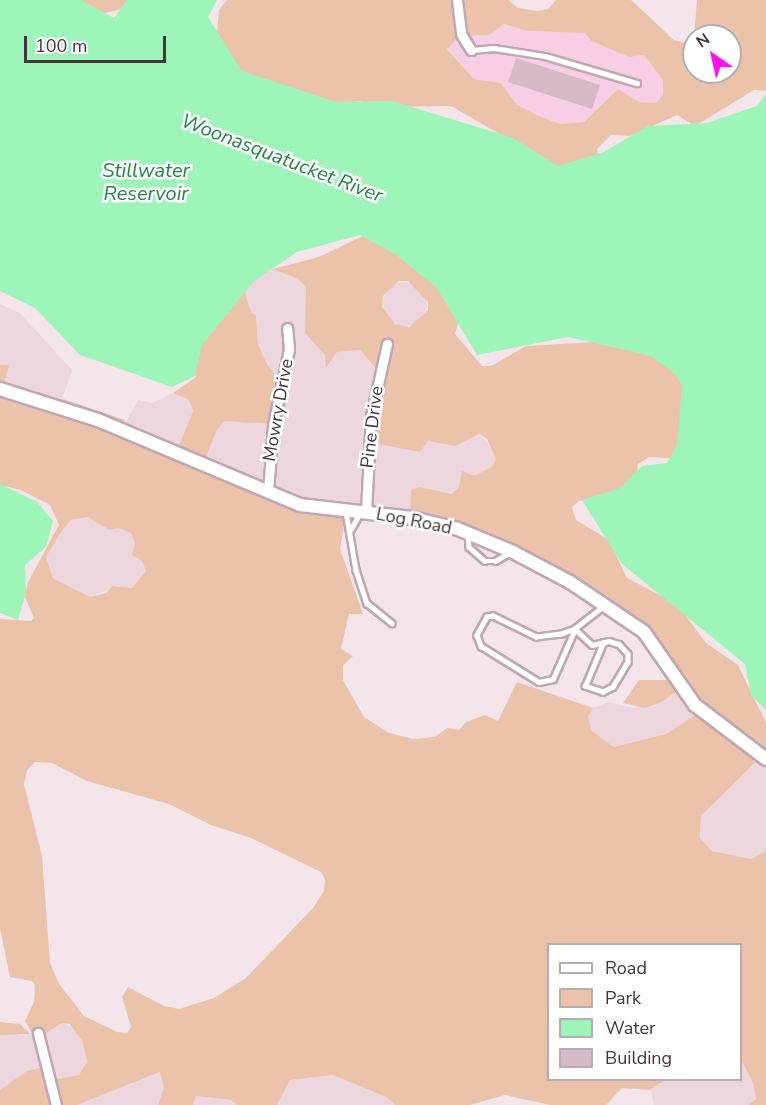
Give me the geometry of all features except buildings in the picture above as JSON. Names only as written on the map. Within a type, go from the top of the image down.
[{"type":"street","points":[[457,0],[461,34],[471,50]]},
{"type":"street","name":"Mowry Drive","points":[[268,492],[270,447],[289,349],[287,328]]},
{"type":"street","name":"Pine Drive","points":[[364,511],[371,416],[387,344]]},
{"type":"street","name":"Log Road","points":[[0,389],[98,420],[300,505],[412,518],[467,533],[511,551],[605,605],[644,632],[695,705],[766,759]]},
{"type":"street","points":[[38,1033],[56,1105]]},
{"type":"lane","points":[[471,50],[494,48],[545,56],[636,83]]},
{"type":"lane","points":[[345,509],[351,529],[356,570],[367,603],[392,622]]},
{"type":"lane","points":[[351,529],[364,511]]},
{"type":"lane","points":[[467,533],[469,547],[485,561],[504,557],[511,551]]},
{"type":"lane","points":[[575,629],[553,679],[547,682],[539,682],[478,641],[481,625],[493,616],[536,637],[575,629],[605,605]]},
{"type":"lane","points":[[575,629],[592,645],[609,641],[624,648],[628,662],[613,687],[593,691],[585,686],[603,644]]},
{"type":"shaded area","points":[[504,24],[527,31],[585,33],[591,41],[629,57],[644,55],[664,80],[663,94],[657,103],[638,102],[618,89],[584,122],[560,124],[537,115],[516,104],[501,83],[474,79],[447,48],[460,36],[489,35]]},
{"type":"shaded area","points":[[273,269],[298,279],[306,287],[306,333],[325,355],[328,366],[337,352],[360,350],[378,371],[409,449],[419,452],[428,441],[434,440],[456,446],[479,434],[493,449],[496,459],[492,467],[452,494],[420,487],[410,520],[312,507],[204,462],[217,430],[225,420],[273,424],[282,383],[267,364],[258,344],[256,315],[251,312],[242,283]]},
{"type":"shaded area","points":[[405,282],[421,288],[427,304],[421,320],[405,326],[389,320],[383,304],[389,288]]},
{"type":"shaded area","points":[[0,304],[20,313],[72,370],[60,405],[3,389],[8,365],[0,365]]},
{"type":"shaded area","points":[[173,393],[189,400],[193,411],[178,451],[122,429],[138,400],[152,403]]},
{"type":"shaded area","points":[[88,517],[109,530],[118,527],[131,533],[146,571],[131,589],[118,586],[90,597],[53,578],[46,557],[71,520]]},
{"type":"shaded area","points":[[681,688],[700,712],[666,734],[614,747],[592,731],[588,717],[593,708],[608,702],[633,708]]},
{"type":"shaded area","points":[[761,758],[766,762],[766,851],[751,859],[712,851],[700,838],[701,816]]},
{"type":"shaded area","points":[[62,1023],[73,1027],[82,1041],[87,1067],[79,1075],[0,1090],[0,1035],[13,1032],[19,1036],[32,1033],[40,1037]]},
{"type":"shaded area","points":[[742,1062],[753,1083],[756,1099],[748,1105],[654,1105],[651,1090],[664,1081],[742,1081]]},
{"type":"shaded area","points":[[161,1072],[164,1087],[158,1105],[77,1105]]},
{"type":"shaded area","points":[[334,1075],[386,1097],[395,1105],[277,1105],[290,1080]]},
{"type":"shaded area","points":[[196,1096],[231,1100],[237,1105],[193,1105]]},
{"type":"green space","points":[[71,0],[128,0],[121,9],[102,14]]},
{"type":"green space","points":[[227,0],[508,0],[518,8],[537,11],[548,9],[556,0],[631,0],[674,40],[682,42],[682,84],[742,84],[742,24],[695,24],[697,0],[766,0],[766,91],[754,90],[695,126],[677,115],[630,136],[611,135],[597,149],[599,161],[544,172],[515,143],[451,106],[370,107],[361,101],[303,106],[215,56],[219,10]],"holes":[[[504,24],[527,31],[585,33],[591,41],[629,57],[644,55],[663,80],[663,94],[657,103],[639,102],[618,89],[584,122],[560,124],[516,104],[501,83],[474,79],[447,49],[460,36],[489,35]]]},
{"type":"green space","points":[[363,236],[418,253],[458,323],[455,334],[482,366],[491,366],[526,346],[610,341],[684,368],[681,445],[670,458],[649,457],[638,464],[637,473],[612,497],[579,501],[572,507],[576,520],[609,540],[627,578],[677,604],[706,643],[738,665],[766,723],[766,762],[760,758],[701,816],[700,838],[712,851],[751,859],[766,851],[766,1105],[748,1105],[756,1099],[753,1083],[742,1062],[742,943],[547,943],[547,1081],[664,1081],[650,1090],[622,1088],[606,1105],[550,1105],[505,1095],[470,1105],[395,1105],[386,1097],[333,1075],[290,1080],[277,1105],[237,1105],[231,1100],[196,1096],[193,1105],[158,1105],[164,1087],[160,1072],[77,1105],[0,1105],[0,1090],[27,1071],[47,1066],[52,1080],[79,1075],[87,1062],[82,1041],[70,1024],[62,1023],[40,1037],[32,1033],[25,1021],[34,1002],[35,985],[32,981],[10,977],[0,928],[0,619],[31,621],[34,618],[25,597],[28,582],[59,525],[50,505],[21,490],[0,485],[0,365],[9,365],[3,388],[61,405],[63,399],[125,420],[122,428],[177,451],[193,411],[189,400],[173,393],[196,377],[193,363],[196,347],[242,283],[251,312],[256,315],[258,344],[267,364],[282,383],[273,424],[225,421],[217,430],[204,462],[261,489],[346,513],[340,549],[363,614],[349,614],[341,649],[353,656],[343,665],[343,680],[364,717],[389,733],[413,739],[435,737],[447,728],[459,730],[466,722],[485,715],[498,721],[517,682],[593,708],[588,717],[592,731],[614,747],[666,734],[700,712],[681,688],[660,703],[644,708],[623,703],[639,680],[676,680],[648,638],[567,583],[453,530],[410,520],[411,490],[420,487],[452,494],[459,487],[462,471],[474,476],[492,467],[496,459],[487,439],[479,434],[456,446],[428,441],[420,452],[368,442],[378,371],[360,350],[337,352],[326,368],[325,355],[305,333],[306,287],[298,279],[273,269],[319,257]],"holes":[[[399,281],[408,281],[428,302],[428,310],[409,327],[395,324],[382,307],[383,296]],[[88,517],[109,530],[118,528],[131,533],[135,544],[132,555],[142,561],[146,571],[132,588],[112,586],[106,593],[90,597],[53,578],[46,557],[71,520]],[[35,762],[52,763],[87,781],[169,804],[211,825],[251,838],[321,872],[325,879],[324,891],[313,908],[246,978],[214,998],[179,1009],[164,1006],[128,987],[122,997],[131,1027],[127,1033],[117,1032],[84,1016],[59,984],[50,963],[42,856],[24,784],[27,770]]]},
{"type":"green space","points":[[0,1022],[20,1024],[30,1034],[0,1035]]},
{"type":"water","name":"Stillwater Reservoir","points":[[0,0],[81,0],[114,18],[127,0],[217,0],[208,17],[242,71],[336,102],[392,101],[513,138],[558,166],[604,152],[648,126],[707,123],[757,106],[766,94],[766,710],[751,695],[745,664],[622,564],[582,500],[620,488],[642,466],[667,463],[677,445],[682,386],[675,374],[651,356],[568,337],[477,355],[436,287],[395,254],[360,235],[297,252],[254,281],[202,345],[195,376],[172,387],[80,355],[35,308],[0,291]]},
{"type":"water","points":[[0,484],[37,502],[53,521],[46,547],[25,565],[26,592],[18,620],[0,613]]},
{"type":"water label","name":"Woonasquatucket River","points":[[282,158]]}]
